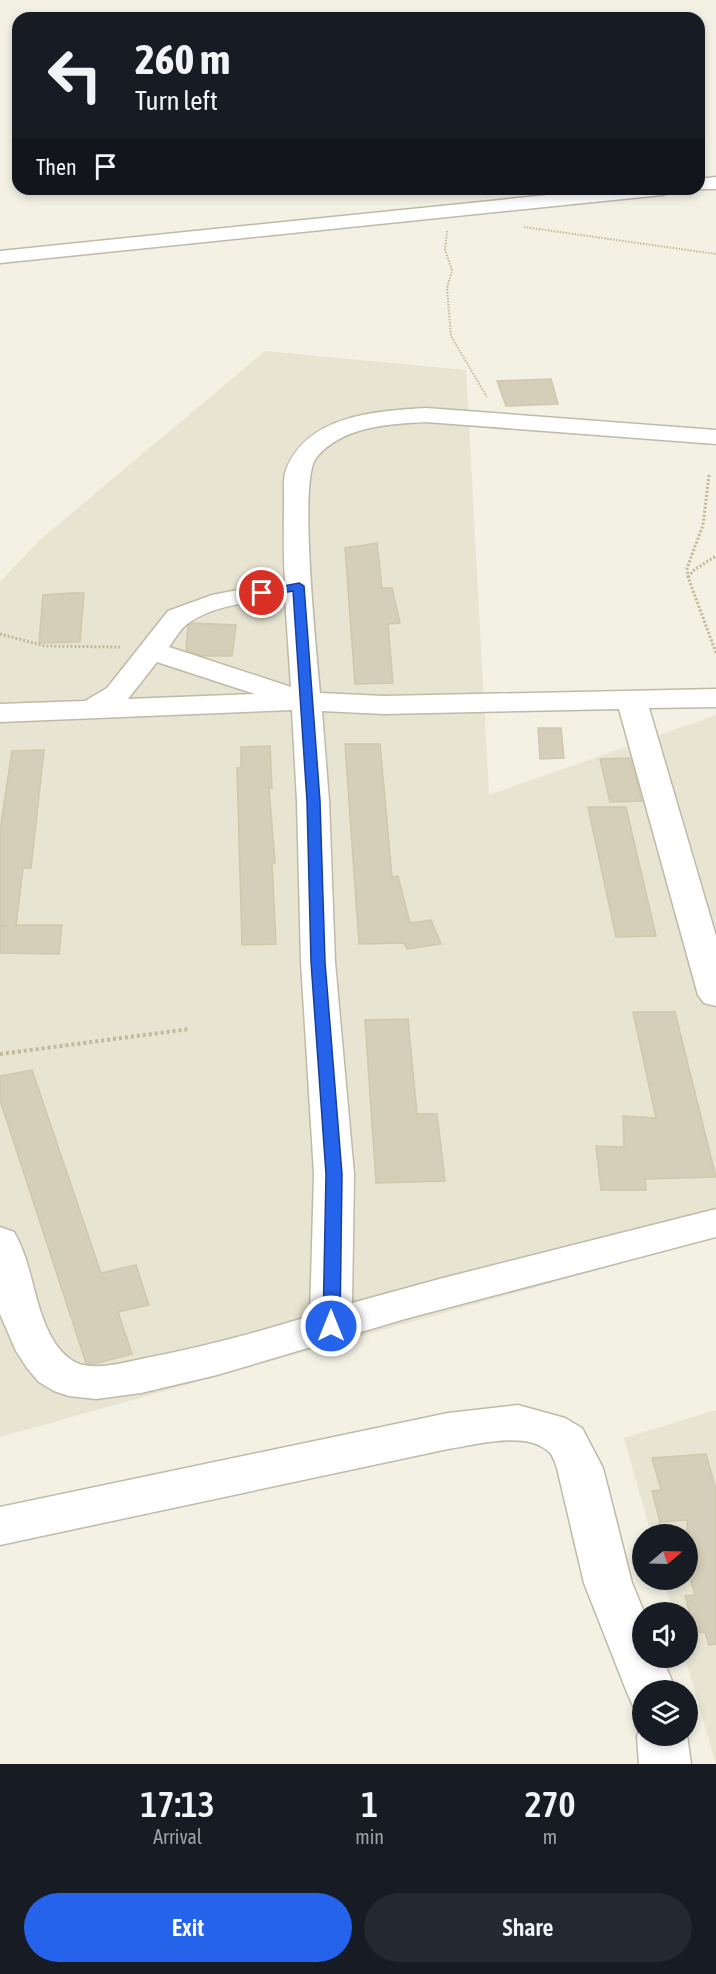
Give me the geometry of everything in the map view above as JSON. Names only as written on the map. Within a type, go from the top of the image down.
[{"type":"street","points":[[0,257],[608,195]]},
{"type":"street","points":[[331,1326],[334,1174],[318,962],[313,801],[295,523],[297,472],[305,455],[327,435],[348,426],[395,417],[426,415],[498,419],[716,437]]},
{"type":"street","points":[[94,708],[117,694],[178,617],[189,611],[299,586]]},
{"type":"street","points":[[151,651],[306,701]]},
{"type":"street","points":[[0,712],[306,701],[384,705],[632,702],[716,698]]},
{"type":"street","points":[[632,702],[716,995]]},
{"type":"street","points":[[0,1242],[24,1319],[39,1354],[50,1369],[70,1380],[113,1381],[167,1372],[442,1293],[657,1240],[716,1222]]},
{"type":"street","points":[[0,1526],[448,1431],[518,1422],[549,1430],[566,1440],[580,1468],[608,1583],[647,1680]]},
{"type":"street","points":[[663,1746],[665,1764]]},
{"type":"path","points":[[455,212],[445,241],[445,250],[452,270],[447,288],[451,336],[498,419]]},
{"type":"path","points":[[516,226],[716,254]]},
{"type":"path","points":[[709,476],[703,525],[687,568],[688,577],[716,653]]},
{"type":"path","points":[[688,577],[694,570],[716,556]]},
{"type":"path","points":[[0,634],[45,646],[120,647],[151,651]]},
{"type":"path","points":[[0,1054],[190,1029]]},
{"type":"shaded area","points":[[265,351],[466,370],[489,795],[716,715],[716,1237],[0,1437],[0,582],[41,539]]},
{"type":"shaded area","points":[[716,1410],[716,1764],[698,1702],[698,1680],[691,1680],[688,1668],[698,1668],[698,1602],[670,1602],[667,1590],[698,1590],[698,1524],[648,1524],[624,1438]]},
{"type":"building","points":[[551,379],[558,404],[506,406],[497,381]]},
{"type":"building","points":[[377,543],[382,588],[392,588],[400,623],[388,624],[393,683],[355,684],[345,548]]},
{"type":"building","points":[[84,593],[80,642],[39,643],[43,595]]},
{"type":"building","points":[[192,623],[236,625],[232,656],[202,656],[186,650],[188,626]]},
{"type":"building","points":[[538,728],[561,728],[564,758],[540,759]]},
{"type":"building","points":[[345,744],[380,744],[392,877],[398,876],[410,923],[431,920],[441,944],[407,949],[404,943],[359,944]]},
{"type":"building","points":[[270,746],[272,788],[269,788],[275,863],[272,863],[276,944],[242,945],[237,768],[241,768],[241,747]]},
{"type":"building","points":[[44,750],[31,868],[23,868],[16,925],[62,925],[59,954],[0,953],[0,926],[8,926],[0,925],[0,830],[12,751]]},
{"type":"building","points":[[630,758],[642,801],[610,802],[600,759]]},
{"type":"building","points":[[588,807],[626,807],[656,936],[616,937]]},
{"type":"building","points":[[633,1012],[675,1012],[716,1177],[645,1179],[646,1190],[601,1190],[596,1146],[624,1147],[623,1116],[656,1118]]},
{"type":"building","points":[[408,1019],[417,1114],[437,1114],[445,1181],[376,1183],[365,1020]]},
{"type":"building","points":[[32,1070],[101,1273],[136,1265],[149,1305],[118,1312],[132,1354],[94,1364],[86,1363],[0,1100],[0,1076]]},
{"type":"building","points":[[706,1454],[716,1490],[716,1644],[709,1645],[705,1632],[698,1633],[698,1602],[687,1602],[685,1596],[695,1595],[694,1590],[698,1590],[698,1524],[687,1524],[687,1520],[660,1522],[652,1491],[661,1490],[652,1458]]},
{"type":"route","points":[[262,593],[299,586],[313,801],[318,962],[334,1174],[331,1326]]}]
